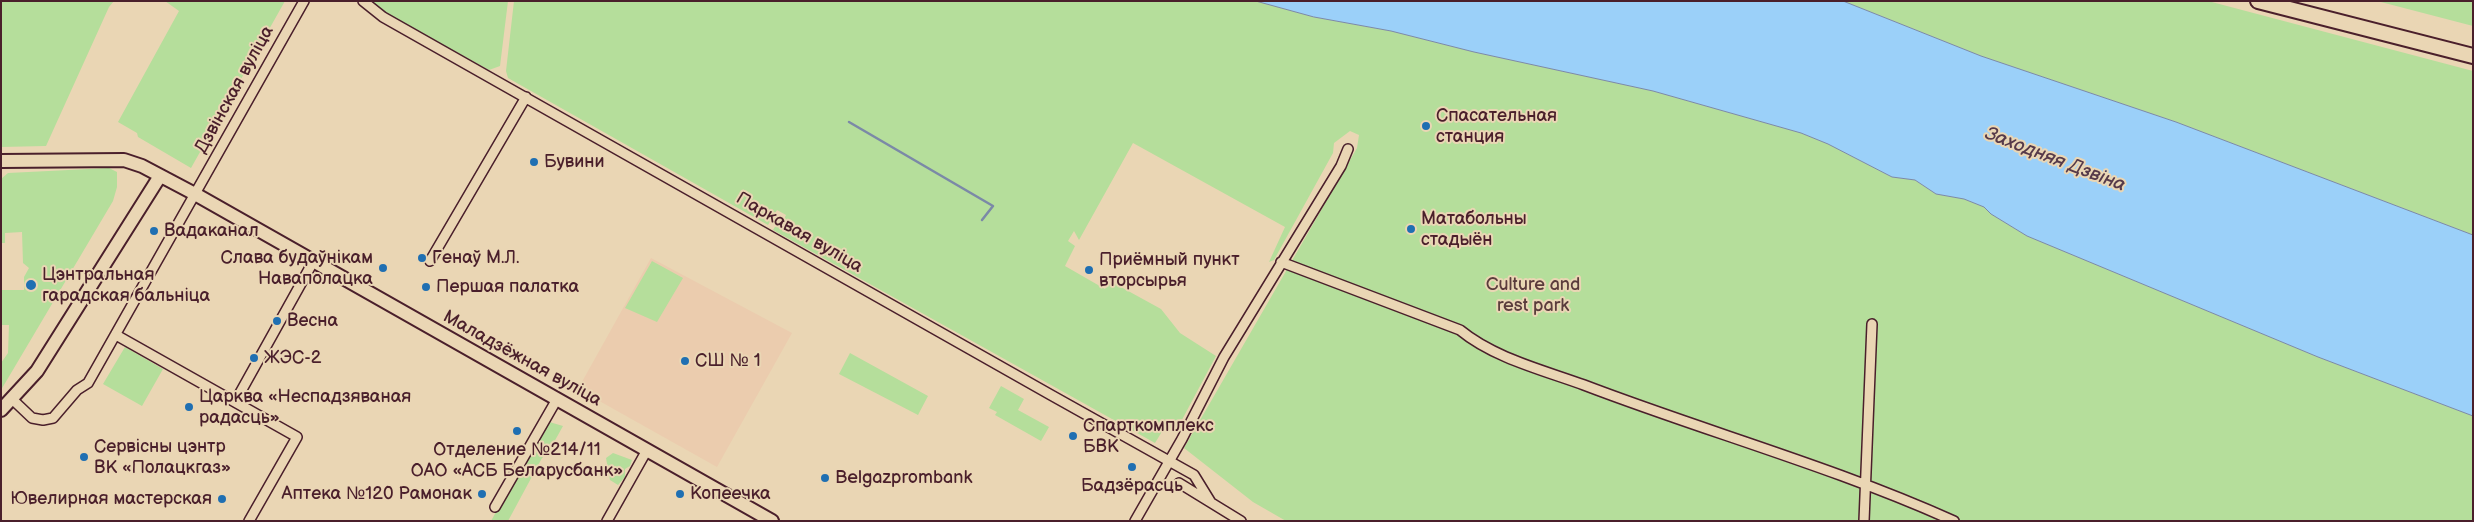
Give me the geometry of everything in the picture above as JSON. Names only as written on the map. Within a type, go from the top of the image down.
[{"type":"main road","points":[[2258,1],[2473,56]]},
{"type":"street","name":"Дзвінская вуліца","points":[[12,400],[32,418],[43,420],[53,418],[77,390],[88,383],[304,1]]},
{"type":"street","name":"Паркавая вуліца","points":[[363,1],[383,17],[1169,460],[1199,480],[1210,501]]},
{"type":"street","points":[[430,261],[526,97]]},
{"type":"street","points":[[1135,521],[1224,357],[1341,166],[1348,149]]},
{"type":"street","name":"Маладзёжная вуліца","points":[[1,161],[114,159],[124,160],[160,176],[647,450],[765,519]]},
{"type":"street","points":[[1,410],[37,371],[160,176]]},
{"type":"street","points":[[235,402],[313,262]]},
{"type":"street","points":[[1281,262],[1460,330],[1475,342],[1605,394],[1865,483],[1954,521]]},
{"type":"street","points":[[1864,521],[1872,324]]},
{"type":"street","points":[[116,335],[297,437],[249,521]]},
{"type":"street","points":[[495,507],[557,399]]},
{"type":"street","points":[[607,521],[647,450]]},
{"type":"street","name":"Паркавая вуліца","points":[[1178,484],[1210,501],[1241,521]]},
{"type":"shaded area","name":"СШ № 1","points":[[651,258],[792,333],[717,467],[578,389]]},
{"type":"green space","points":[[1,1],[114,1],[109,7],[46,146],[1,147]]},
{"type":"green space","points":[[165,1],[285,1],[191,168],[138,137],[137,133],[118,122],[179,11]]},
{"type":"green space","points":[[371,1],[508,1],[500,66],[489,70],[385,13]]},
{"type":"green space","name":"Culture and rest park","points":[[514,1],[1256,1],[1314,17],[1391,31],[1474,52],[1653,91],[1801,133],[1828,144],[1892,177],[1915,180],[1936,194],[1964,199],[1984,207],[1991,214],[2027,236],[2318,357],[2473,416],[2473,521],[1286,521],[1253,502],[1184,448],[1357,148],[1359,135],[1350,131],[1334,143],[1333,153],[1274,260],[1269,262],[1285,227],[1133,143],[1079,240],[1074,231],[1068,241],[1075,246],[1065,266],[1105,289],[1110,281],[1161,309],[1180,333],[1216,356],[1176,431],[1166,425],[1155,443],[773,230],[779,220],[783,221],[786,215],[777,210],[768,225],[508,78],[506,71]]},
{"type":"green space","points":[[1843,1],[2208,1],[2473,71],[2473,235],[2176,122],[1981,56]]},
{"type":"green space","points":[[2377,1],[2473,1],[2473,26]]},
{"type":"green space","name":"Цэнтральная гарадская бальніца","points":[[109,168],[117,172],[117,187],[113,201],[1,390],[1,363],[8,353],[9,325],[1,325],[1,290],[24,290],[24,277],[29,268],[23,263],[22,232],[5,233],[5,243],[1,243],[1,179],[8,173]]},
{"type":"green space","points":[[652,261],[683,278],[657,322],[625,308]]},
{"type":"green space","points":[[125,347],[163,369],[142,406],[103,384]]},
{"type":"green space","points":[[850,353],[928,396],[918,415],[839,374]]},
{"type":"green space","points":[[1001,386],[1024,399],[1018,410],[1049,427],[1041,441],[995,415],[997,412],[989,408]]},
{"type":"green space","points":[[546,421],[563,426],[548,453],[542,458],[508,521],[491,521]]},
{"type":"green space","points":[[613,453],[632,460],[630,466],[625,469],[625,477],[618,485],[610,480],[606,458]]},
{"type":"water","name":"Заходняя Дзвіна","points":[[1256,1],[1843,1],[1981,56],[2176,122],[2473,235],[2473,416],[2318,357],[2027,236],[1991,214],[1984,207],[1964,199],[1936,194],[1915,180],[1892,177],[1828,144],[1801,133],[1653,91],[1474,52],[1391,31],[1314,17]]},
{"type":"waterway","points":[[849,122],[993,206],[982,220]]},
{"type":"place","name":"Спасательная станция","points":[[1426,126]]},
{"type":"place","name":"Бувини","points":[[534,162]]},
{"type":"place","name":"Матабольны стадыён","points":[[1411,229]]},
{"type":"place","name":"Вадаканал","points":[[154,231]]},
{"type":"place","name":"Генаў М.Л.","points":[[422,258]]},
{"type":"place","name":"Слава будаўнікам Наваполацка","points":[[383,268]]},
{"type":"place","name":"Приёмный пункт вторсырья","points":[[1089,270]]},
{"type":"place","name":"Цэнтральная гарадская бальніца","points":[[31,285]]},
{"type":"place","name":"Першая палатка","points":[[426,287]]},
{"type":"place","name":"Весна","points":[[277,321]]},
{"type":"place","name":"ЖЭС-2","points":[[254,358]]},
{"type":"place","name":"СШ № 1","points":[[685,361]]},
{"type":"place","name":"Царква «Неспадзяваная радасць»","points":[[189,407]]},
{"type":"place","name":"Отделение №214/11 ОАО «АСБ Беларусбанк»","points":[[517,431]]},
{"type":"place","name":"Спарткомплекс БВК","points":[[1073,436]]},
{"type":"place","name":"Сервісны цэнтр ВК «Полацкгаз»","points":[[84,457]]},
{"type":"place","name":"Бадзёрасць","points":[[1132,467]]},
{"type":"place","name":"Belgazprombank","points":[[825,478]]},
{"type":"place","name":"Аптека №120 Рамонак","points":[[482,494]]},
{"type":"place","name":"Копеечка","points":[[680,494]]},
{"type":"place","name":"Ювелирная мастерская","points":[[222,499]]}]
